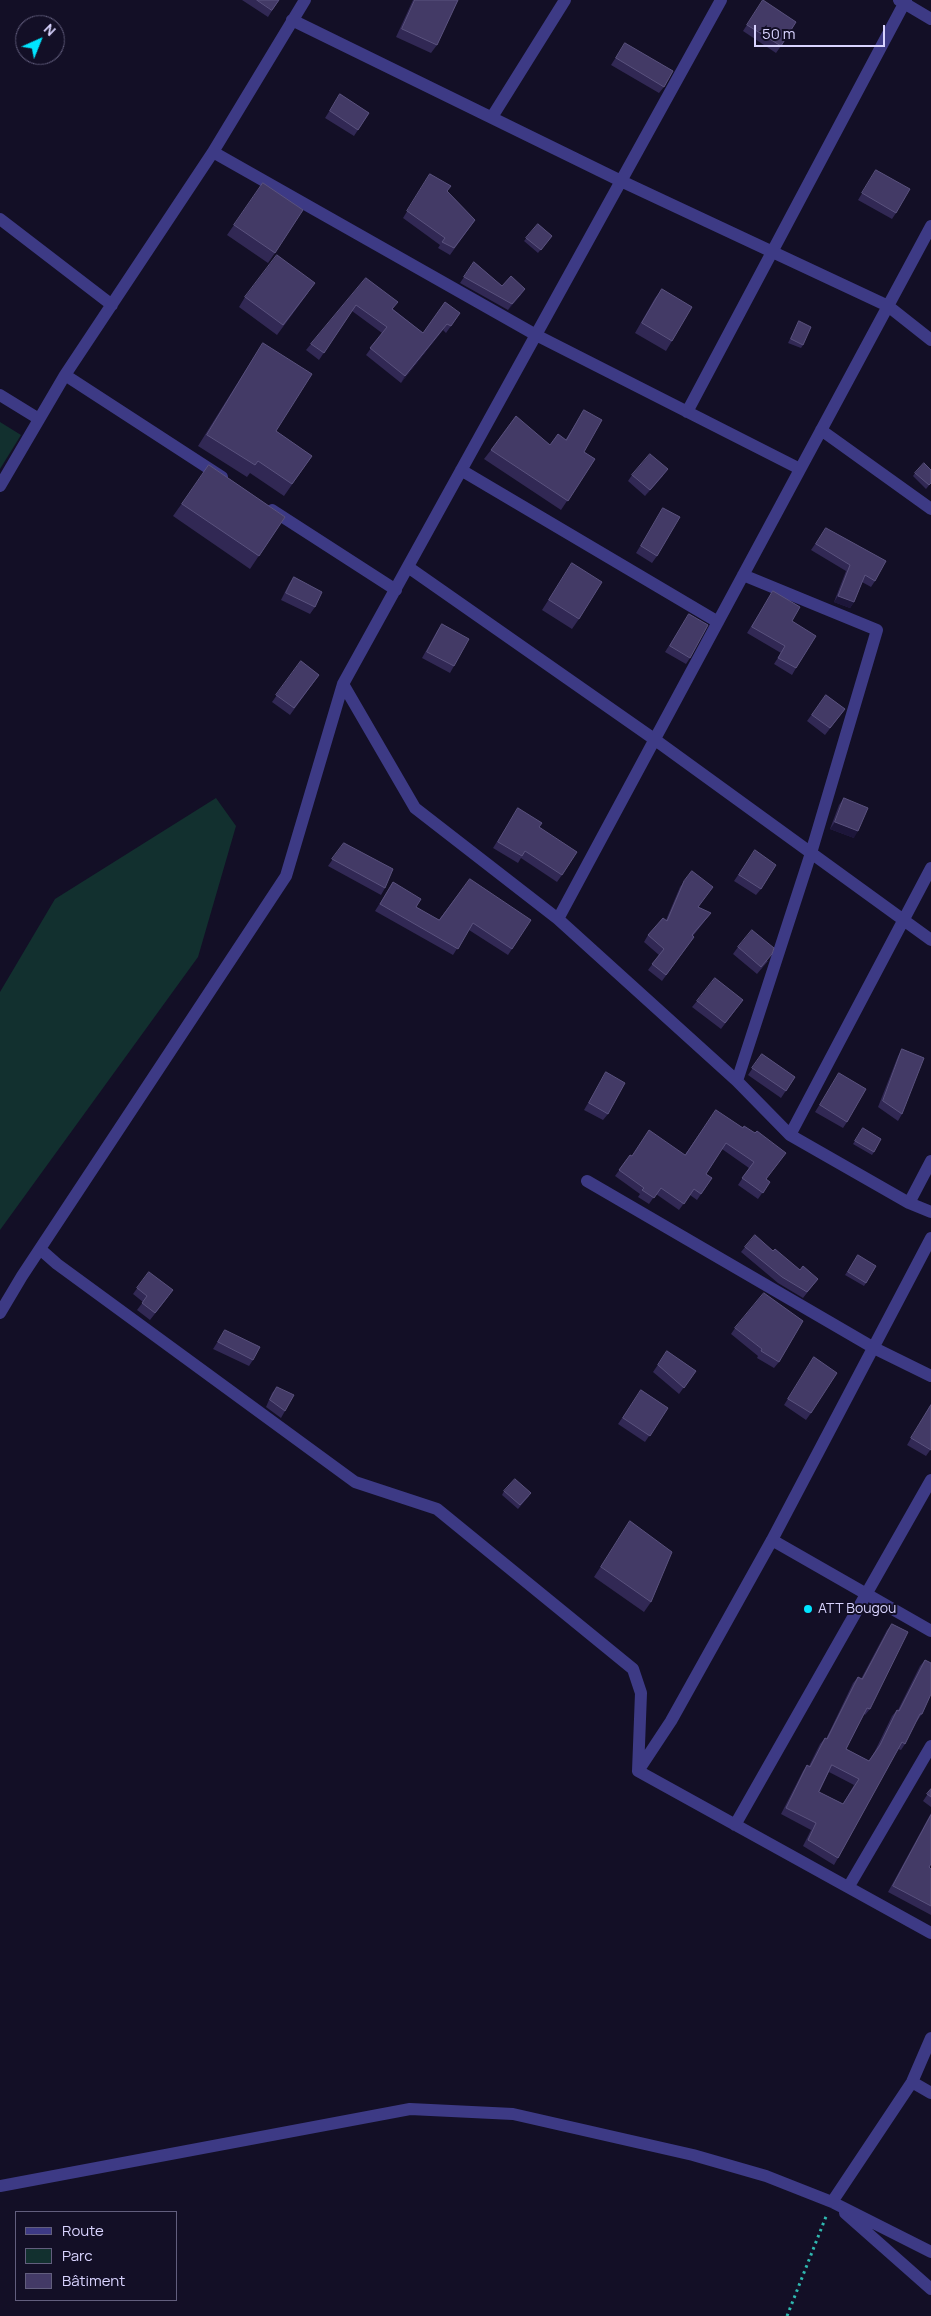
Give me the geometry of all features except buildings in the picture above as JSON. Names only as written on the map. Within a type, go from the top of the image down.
[{"type":"street","points":[[0,486],[65,375],[213,152],[305,0]]},
{"type":"street","points":[[492,117],[565,0]]},
{"type":"street","points":[[0,1313],[40,1248],[286,876],[344,684],[721,0]]},
{"type":"street","points":[[687,412],[903,1],[931,20]]},
{"type":"street","points":[[292,20],[621,181],[888,306],[931,340]]},
{"type":"street","points":[[213,152],[536,335],[800,470]]},
{"type":"street","points":[[0,219],[112,305]]},
{"type":"street","points":[[558,920],[931,226]]},
{"type":"street","points":[[65,375],[230,483]]},
{"type":"street","points":[[0,396],[39,419]]},
{"type":"street","points":[[822,430],[931,509]]},
{"type":"street","points":[[461,470],[718,622]]},
{"type":"street","points":[[264,504],[396,590]]},
{"type":"street","points":[[408,568],[654,740],[931,940]]},
{"type":"street","points":[[737,1081],[811,853],[877,630],[743,575]]},
{"type":"street","points":[[344,684],[415,808],[558,920],[737,1081],[790,1135],[909,1203],[931,1212]]},
{"type":"street","points":[[790,1135],[931,868]]},
{"type":"street","points":[[909,1203],[931,1161]]},
{"type":"street","points":[[587,1181],[874,1348],[931,1376]]},
{"type":"street","points":[[638,1771],[671,1721],[772,1540],[931,1238]]},
{"type":"street","points":[[40,1248],[57,1264],[355,1482],[437,1509],[633,1669],[641,1693],[638,1771]]},
{"type":"street","points":[[735,1825],[931,1480]]},
{"type":"street","points":[[772,1540],[931,1631]]},
{"type":"street","points":[[848,1886],[931,1746]]},
{"type":"street","points":[[638,1771],[848,1886],[931,1934]]},
{"type":"street","points":[[832,2202],[912,2082],[931,2038]]},
{"type":"street","points":[[912,2082],[931,2093]]},
{"type":"street","points":[[0,2186],[410,2109],[514,2114],[693,2156],[766,2176],[832,2202],[931,2252]]},
{"type":"street","points":[[832,2202],[931,2289]]},
{"type":"path","points":[[787,2316],[832,2202]]},
{"type":"green space","points":[[0,422],[21,435],[0,469]]},
{"type":"green space","points":[[216,798],[236,826],[198,957],[0,1230],[0,992],[55,899]]},
{"type":"place","name":"ATT Bougou","points":[[808,1609]]}]
